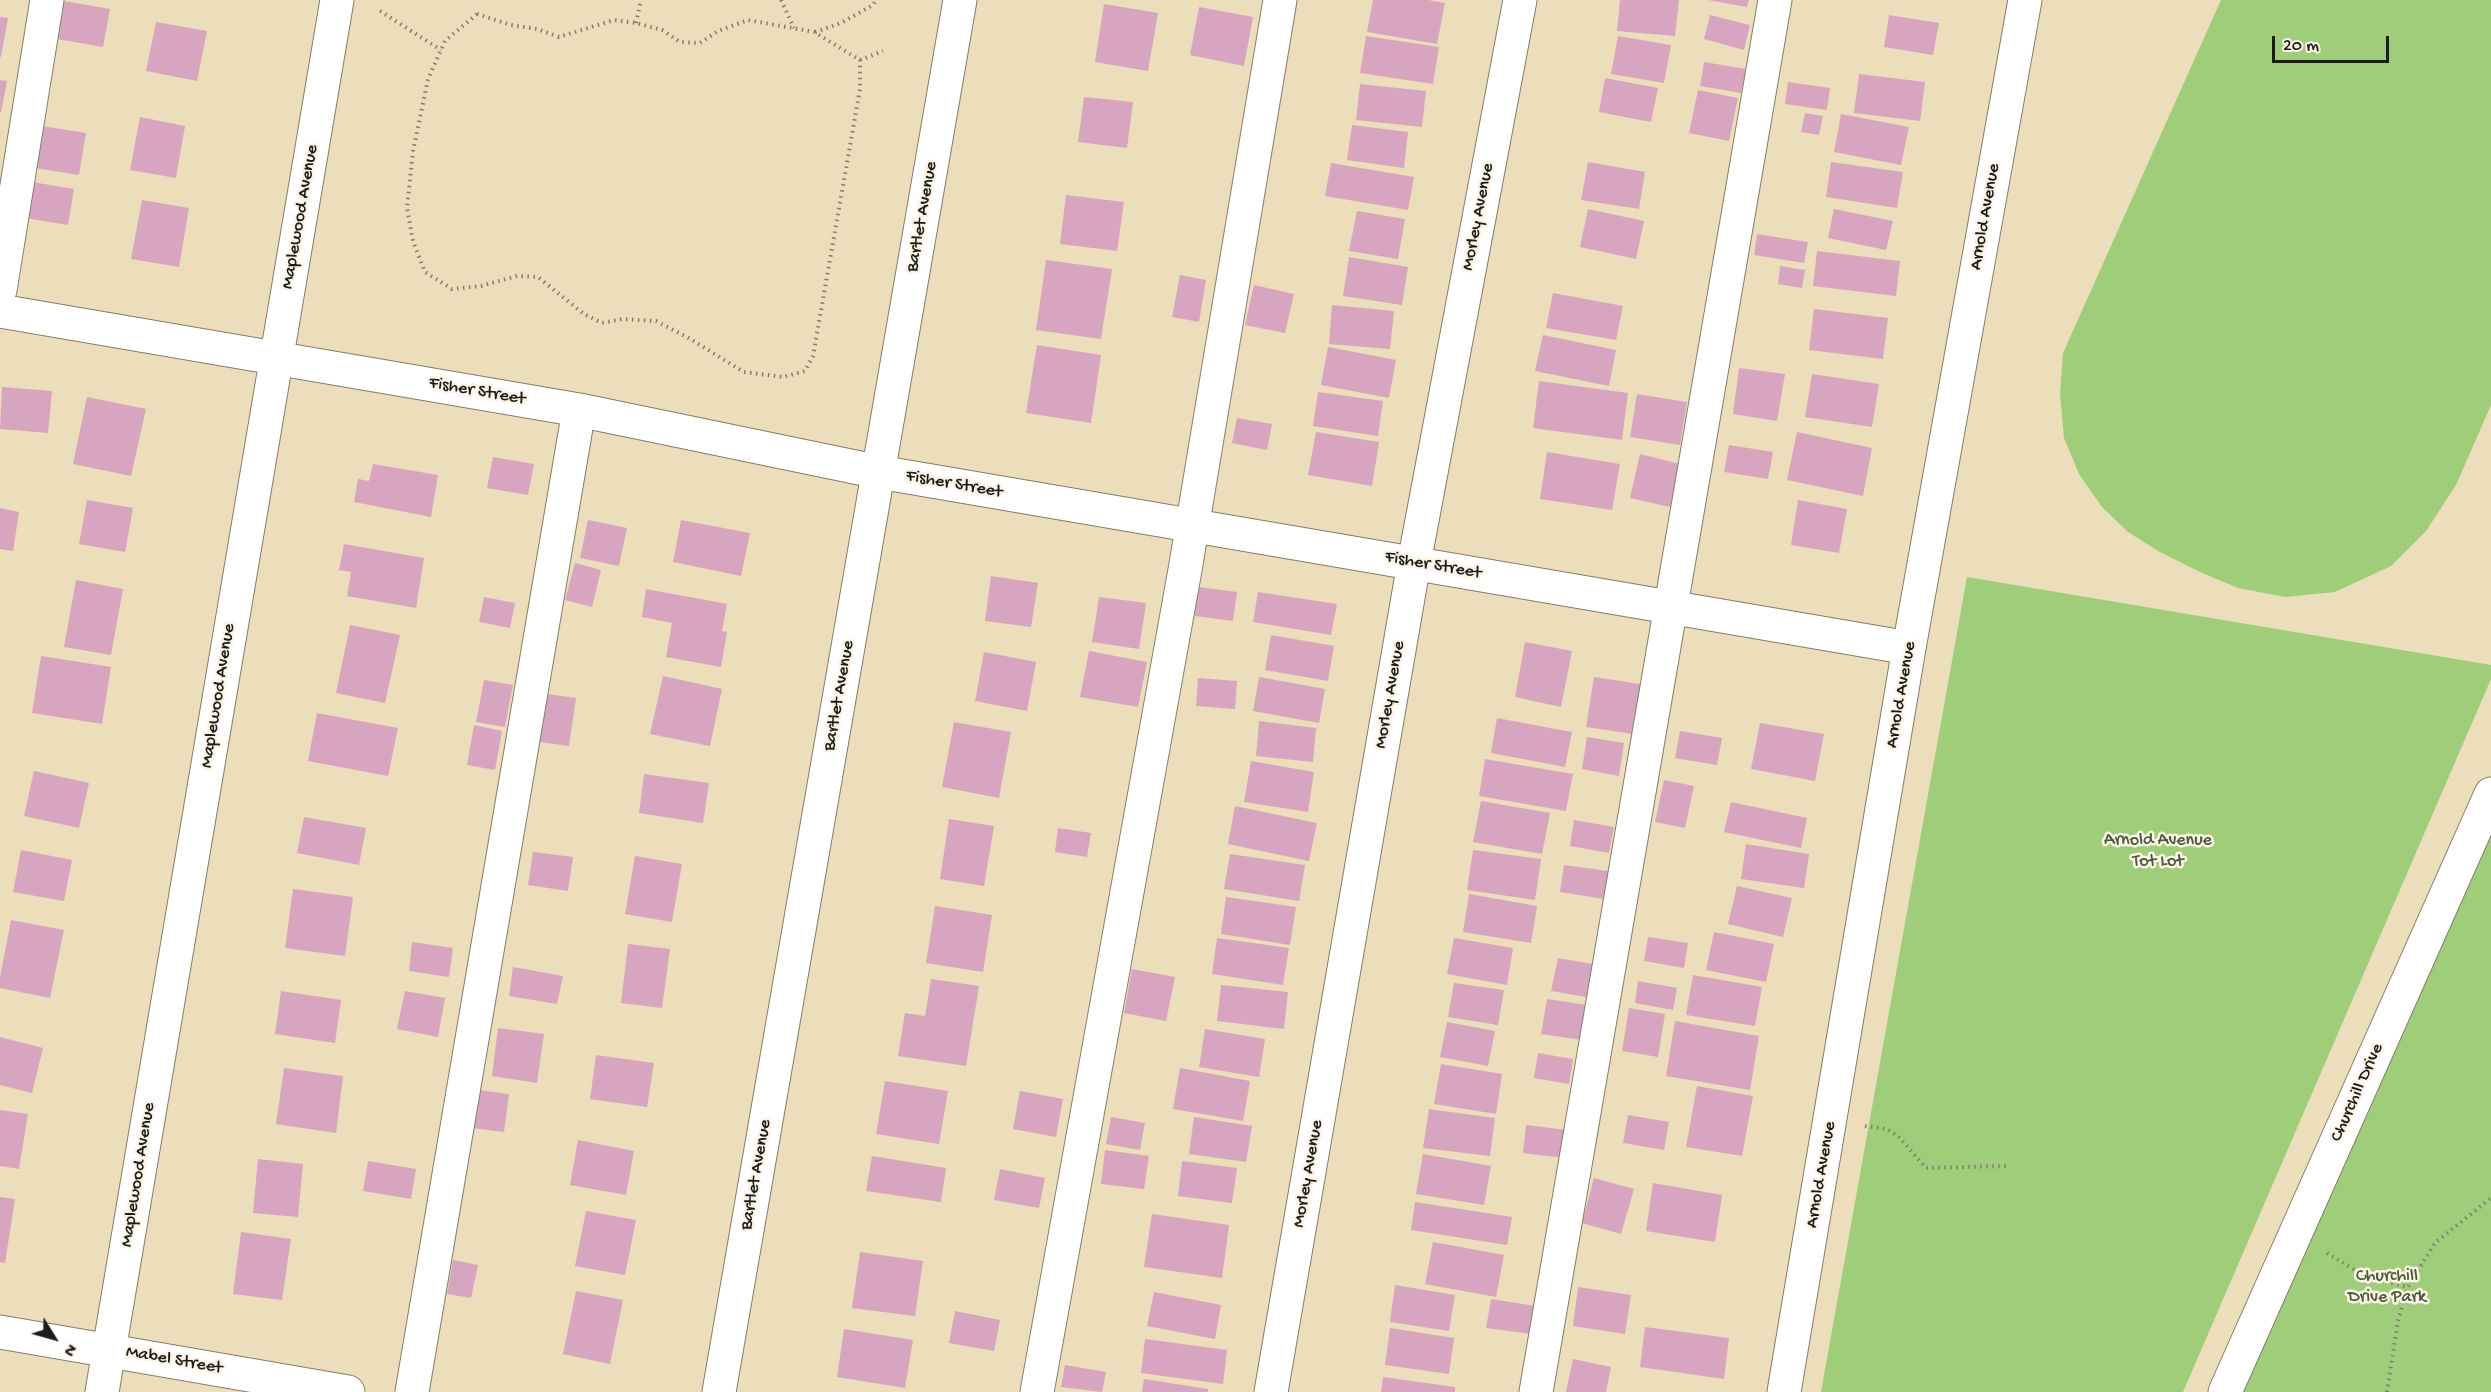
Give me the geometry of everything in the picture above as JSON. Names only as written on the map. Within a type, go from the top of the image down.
[{"type":"street","points":[[0,290],[47,0]]},
{"type":"street","name":"Maplewood Avenue","points":[[102,1392],[338,0]]},
{"type":"street","name":"Bartlet Avenue","points":[[719,1392],[960,0]]},
{"type":"street","points":[[1037,1392],[1193,526],[1280,0]]},
{"type":"street","name":"Morley Avenue","points":[[1271,1392],[1413,563],[1520,0]]},
{"type":"street","points":[[1536,1392],[1775,0]]},
{"type":"street","name":"Arnold Avenue","points":[[1785,1392],[1909,648],[2025,0]]},
{"type":"street","name":"Fisher Street","points":[[0,311],[579,410],[879,472],[1909,648]]},
{"type":"street","points":[[412,1392],[579,410]]},
{"type":"street","name":"Churchill Drive","points":[[2225,1392],[2491,794]]},
{"type":"street","name":"Mabel Street","points":[[0,1332],[110,1349],[348,1392]]},
{"type":"path","points":[[636,23],[641,0]]},
{"type":"path","points":[[781,0],[794,28]]},
{"type":"path","points":[[814,32],[841,23],[873,5],[876,0]]},
{"type":"path","points":[[380,11],[441,50]]},
{"type":"path","points":[[477,14],[559,37],[614,20],[662,30],[680,42],[700,43],[718,31],[748,20],[814,32],[860,60],[860,89],[813,356],[805,371],[783,377],[744,372],[687,336],[656,321],[622,320],[602,323],[584,314],[538,277],[517,276],[481,286],[452,289],[424,272],[413,241],[407,208],[413,151],[428,80],[445,40],[477,14]]},
{"type":"path","points":[[860,60],[883,51]]},
{"type":"path","points":[[1831,1122],[1887,1130],[1898,1136],[1926,1168],[2007,1166]]},
{"type":"path","points":[[2387,1392],[2398,1321],[2408,1287],[2435,1243],[2491,1198]]},
{"type":"path","points":[[2295,1235],[2350,1265],[2368,1278],[2408,1287]]},
{"type":"green space","points":[[2221,0],[2491,0],[2491,405],[2456,485],[2426,531],[2391,566],[2335,592],[2285,597],[2238,588],[2158,551],[2128,532],[2102,507],[2079,474],[2064,438],[2060,394],[2063,353]]},
{"type":"green space","name":"Arnold Avenue Tot Lot","points":[[1967,577],[2491,665],[2491,679],[2183,1392],[1821,1392]]},
{"type":"green space","name":"Churchill Drive Park","points":[[2491,794],[2491,1392],[2225,1392]]},
{"type":"building","points":[[1373,0],[1428,0],[1445,3],[1437,44],[1367,32]]},
{"type":"building","points":[[1620,0],[1679,0],[1675,36],[1617,31]]},
{"type":"building","points":[[1708,0],[1749,0],[1747,7]]},
{"type":"building","points":[[64,1],[110,9],[103,47],[57,39]]},
{"type":"building","points":[[1104,4],[1158,13],[1148,71],[1095,62]]},
{"type":"building","points":[[1199,7],[1253,17],[1244,66],[1190,55]]},
{"type":"building","points":[[1710,15],[1750,25],[1744,50],[1704,39]]},
{"type":"building","points":[[1889,15],[1939,23],[1933,55],[1884,47]]},
{"type":"building","points":[[0,17],[8,18],[1,57],[0,57]]},
{"type":"building","points":[[156,22],[207,31],[197,81],[146,71]]},
{"type":"building","points":[[1366,36],[1439,47],[1433,84],[1360,73]]},
{"type":"building","points":[[1618,36],[1671,45],[1664,83],[1611,74]]},
{"type":"building","points":[[1704,62],[1746,69],[1741,93],[1700,86]]},
{"type":"building","points":[[1859,74],[1925,82],[1920,121],[1854,113]]},
{"type":"building","points":[[1605,78],[1658,88],[1651,122],[1599,112]]},
{"type":"building","points":[[0,80],[7,81],[1,113],[0,112]]},
{"type":"building","points":[[1788,82],[1830,88],[1827,110],[1785,104]]},
{"type":"building","points":[[1360,84],[1426,91],[1422,127],[1356,120]]},
{"type":"building","points":[[1698,90],[1738,98],[1729,141],[1689,133]]},
{"type":"building","points":[[1084,97],[1133,102],[1127,148],[1078,142]]},
{"type":"building","points":[[1805,113],[1823,116],[1819,135],[1801,132]]},
{"type":"building","points":[[1841,114],[1909,127],[1901,165],[1834,152]]},
{"type":"building","points":[[140,117],[185,126],[176,178],[130,170]]},
{"type":"building","points":[[1352,125],[1408,132],[1404,168],[1347,160]]},
{"type":"building","points":[[42,126],[86,133],[79,175],[35,168]]},
{"type":"building","points":[[1588,162],[1645,172],[1639,209],[1581,200]]},
{"type":"building","points":[[1831,162],[1903,172],[1897,208],[1826,197]]},
{"type":"building","points":[[1331,163],[1414,177],[1408,210],[1325,196]]},
{"type":"building","points":[[32,182],[74,189],[68,225],[25,218]]},
{"type":"building","points":[[1066,195],[1124,202],[1117,251],[1060,244]]},
{"type":"building","points":[[142,200],[189,208],[179,267],[131,259]]},
{"type":"building","points":[[1588,209],[1644,221],[1636,259],[1580,247]]},
{"type":"building","points":[[1834,209],[1893,221],[1886,250],[1828,238]]},
{"type":"building","points":[[1357,211],[1405,219],[1398,259],[1349,251]]},
{"type":"building","points":[[1757,234],[1808,242],[1804,263],[1754,255]]},
{"type":"building","points":[[1817,251],[1900,261],[1896,296],[1813,286]]},
{"type":"building","points":[[1349,257],[1408,267],[1402,305],[1343,296]]},
{"type":"building","points":[[1046,260],[1112,269],[1101,339],[1036,330]]},
{"type":"building","points":[[1780,266],[1805,270],[1802,288],[1778,284]]},
{"type":"building","points":[[1180,275],[1206,280],[1199,322],[1172,317]]},
{"type":"building","points":[[1254,285],[1294,294],[1285,333],[1245,325]]},
{"type":"building","points":[[1553,293],[1623,306],[1616,340],[1546,328]]},
{"type":"building","points":[[1332,305],[1394,311],[1390,349],[1329,344]]},
{"type":"building","points":[[1814,309],[1888,318],[1883,359],[1809,350]]},
{"type":"building","points":[[1543,335],[1616,350],[1609,386],[1535,371]]},
{"type":"building","points":[[1037,345],[1101,355],[1091,423],[1026,413]]},
{"type":"building","points":[[1328,347],[1396,360],[1389,398],[1321,385]]},
{"type":"building","points":[[1739,368],[1785,374],[1777,421],[1733,414]]},
{"type":"building","points":[[1812,374],[1879,384],[1872,427],[1805,417]]},
{"type":"building","points":[[1539,381],[1628,393],[1622,440],[1533,428]]},
{"type":"building","points":[[2,387],[52,391],[48,433],[0,429]]},
{"type":"building","points":[[1318,392],[1383,401],[1378,436],[1313,426]]},
{"type":"building","points":[[1637,394],[1687,402],[1680,445],[1630,437]]},
{"type":"building","points":[[87,397],[146,409],[131,476],[73,464]]},
{"type":"building","points":[[1237,418],[1272,424],[1267,450],[1232,443]]},
{"type":"building","points":[[1316,432],[1379,442],[1372,486],[1308,475]]},
{"type":"building","points":[[1797,432],[1872,448],[1863,496],[1787,480]]},
{"type":"building","points":[[1729,445],[1773,452],[1768,479],[1724,472]]},
{"type":"building","points":[[1547,452],[1620,464],[1612,510],[1540,499]]},
{"type":"building","points":[[1640,454],[1680,464],[1670,507],[1630,498]]},
{"type":"building","points":[[493,457],[534,464],[528,495],[487,488]]},
{"type":"building","points":[[373,464],[438,475],[431,517],[354,502],[358,479],[369,481]]},
{"type":"building","points":[[87,500],[133,508],[125,552],[79,544]]},
{"type":"building","points":[[1798,500],[1847,509],[1839,553],[1791,545]]},
{"type":"building","points":[[0,508],[19,512],[13,551],[0,549]]},
{"type":"building","points":[[588,520],[627,528],[619,566],[580,558]]},
{"type":"building","points":[[681,520],[750,533],[741,576],[673,562]]},
{"type":"building","points":[[344,544],[424,558],[416,608],[347,596],[351,572],[339,570]]},
{"type":"building","points":[[575,563],[601,570],[592,607],[565,600]]},
{"type":"building","points":[[991,576],[1038,583],[1031,627],[985,621]]},
{"type":"building","points":[[76,580],[123,589],[111,655],[64,647]]},
{"type":"building","points":[[1198,587],[1237,592],[1233,621],[1195,616]]},
{"type":"building","points":[[646,589],[727,604],[722,631],[727,632],[721,667],[666,657],[672,623],[642,617]]},
{"type":"building","points":[[1258,592],[1337,604],[1331,635],[1253,622]]},
{"type":"building","points":[[484,597],[515,603],[510,628],[479,622]]},
{"type":"building","points":[[1099,597],[1146,603],[1139,649],[1092,642]]},
{"type":"building","points":[[350,625],[400,635],[385,703],[336,693]]},
{"type":"building","points":[[1271,635],[1334,646],[1328,681],[1265,670]]},
{"type":"building","points":[[1525,642],[1572,651],[1561,707],[1515,697]]},
{"type":"building","points":[[1089,651],[1147,662],[1138,707],[1080,697]]},
{"type":"building","points":[[984,652],[1036,662],[1027,711],[975,701]]},
{"type":"building","points":[[41,656],[111,667],[102,724],[32,713]]},
{"type":"building","points":[[663,676],[722,689],[710,746],[650,734]]},
{"type":"building","points":[[1259,677],[1325,689],[1319,723],[1253,711]]},
{"type":"building","points":[[1594,677],[1640,684],[1633,734],[1586,727]]},
{"type":"building","points":[[1198,678],[1237,681],[1235,709],[1196,706]]},
{"type":"building","points":[[484,680],[513,685],[505,727],[476,722]]},
{"type":"building","points":[[547,694],[576,698],[569,746],[540,742]]},
{"type":"building","points":[[317,713],[398,728],[388,776],[308,761]]},
{"type":"building","points":[[1497,718],[1572,732],[1565,767],[1491,753]]},
{"type":"building","points":[[1259,721],[1316,728],[1313,762],[1256,756]]},
{"type":"building","points":[[954,722],[1011,732],[999,798],[942,787]]},
{"type":"building","points":[[1760,723],[1824,734],[1815,781],[1751,769]]},
{"type":"building","points":[[474,725],[502,731],[495,770],[467,765]]},
{"type":"building","points":[[1680,731],[1722,738],[1717,765],[1675,758]]},
{"type":"building","points":[[1587,737],[1624,743],[1619,776],[1582,769]]},
{"type":"building","points":[[1485,759],[1573,774],[1566,811],[1479,796]]},
{"type":"building","points":[[1251,761],[1314,772],[1308,812],[1244,802]]},
{"type":"building","points":[[34,771],[89,783],[79,828],[24,816]]},
{"type":"building","points":[[644,774],[709,783],[703,823],[639,813]]},
{"type":"building","points":[[1664,780],[1694,786],[1685,828],[1655,822]]},
{"type":"building","points":[[1481,801],[1550,813],[1542,854],[1473,842]]},
{"type":"building","points":[[1731,802],[1807,818],[1801,848],[1724,832]]},
{"type":"building","points":[[1235,806],[1317,823],[1309,861],[1228,844]]},
{"type":"building","points":[[304,817],[366,828],[359,865],[297,853]]},
{"type":"building","points":[[949,819],[994,826],[984,886],[940,879]]},
{"type":"building","points":[[1574,820],[1614,827],[1609,853],[1570,846]]},
{"type":"building","points":[[1058,828],[1091,833],[1087,857],[1055,852]]},
{"type":"building","points":[[1746,844],[1809,854],[1804,888],[1741,879]]},
{"type":"building","points":[[21,850],[72,860],[64,901],[13,892]]},
{"type":"building","points":[[1473,850],[1541,859],[1535,900],[1467,890]]},
{"type":"building","points":[[533,852],[573,857],[568,891],[528,885]]},
{"type":"building","points":[[1230,854],[1305,865],[1299,901],[1224,889]]},
{"type":"building","points":[[635,856],[682,864],[672,922],[625,914]]},
{"type":"building","points":[[1564,865],[1609,871],[1604,899],[1560,892]]},
{"type":"building","points":[[1737,886],[1792,898],[1783,937],[1728,924]]},
{"type":"building","points":[[293,889],[353,897],[345,956],[285,948]]},
{"type":"building","points":[[1469,894],[1537,906],[1531,943],[1463,932]]},
{"type":"building","points":[[1226,897],[1296,907],[1290,945],[1221,934]]},
{"type":"building","points":[[935,906],[992,915],[983,972],[926,963]]},
{"type":"building","points":[[11,920],[64,930],[50,998],[0,988]]},
{"type":"building","points":[[1714,932],[1774,944],[1766,982],[1706,970]]},
{"type":"building","points":[[1648,937],[1688,943],[1684,968],[1644,961]]},
{"type":"building","points":[[1217,938],[1289,948],[1283,985],[1212,974]]},
{"type":"building","points":[[1454,938],[1513,948],[1507,985],[1447,974]]},
{"type":"building","points":[[412,942],[453,948],[449,977],[409,971]]},
{"type":"building","points":[[628,944],[670,949],[662,1008],[621,1003]]},
{"type":"building","points":[[1558,958],[1598,965],[1592,998],[1551,991]]},
{"type":"building","points":[[513,967],[563,976],[557,1004],[509,996]]},
{"type":"building","points":[[1132,969],[1175,977],[1166,1021],[1124,1013]]},
{"type":"building","points":[[1693,975],[1762,987],[1755,1026],[1686,1015]]},
{"type":"building","points":[[931,979],[979,986],[966,1066],[898,1056],[905,1013],[925,1016]]},
{"type":"building","points":[[1638,981],[1677,988],[1673,1010],[1635,1003]]},
{"type":"building","points":[[1454,983],[1504,990],[1498,1025],[1448,1017]]},
{"type":"building","points":[[1221,985],[1288,992],[1284,1029],[1217,1021]]},
{"type":"building","points":[[281,991],[341,1000],[335,1043],[275,1034]]},
{"type":"building","points":[[405,991],[445,998],[438,1037],[397,1029]]},
{"type":"building","points":[[1547,999],[1587,1005],[1582,1040],[1541,1034]]},
{"type":"building","points":[[1629,1008],[1665,1014],[1658,1057],[1622,1051]]},
{"type":"building","points":[[1675,1021],[1759,1036],[1750,1090],[1666,1076]]},
{"type":"building","points":[[1447,1022],[1495,1031],[1488,1066],[1440,1057]]},
{"type":"building","points":[[498,1028],[544,1034],[537,1083],[492,1076]]},
{"type":"building","points":[[1205,1029],[1265,1039],[1259,1077],[1199,1067]]},
{"type":"building","points":[[0,1037],[43,1048],[32,1093],[0,1085]]},
{"type":"building","points":[[1538,1053],[1573,1059],[1569,1084],[1534,1078]]},
{"type":"building","points":[[596,1055],[654,1063],[647,1107],[590,1099]]},
{"type":"building","points":[[1441,1064],[1502,1074],[1496,1114],[1434,1104]]},
{"type":"building","points":[[284,1068],[343,1076],[336,1133],[276,1124]]},
{"type":"building","points":[[1180,1068],[1250,1081],[1243,1121],[1173,1109]]},
{"type":"building","points":[[885,1081],[948,1091],[939,1144],[876,1134]]},
{"type":"building","points":[[1697,1086],[1753,1096],[1742,1156],[1686,1147]]},
{"type":"building","points":[[478,1090],[509,1094],[504,1132],[472,1128]]},
{"type":"building","points":[[1020,1091],[1063,1099],[1056,1137],[1013,1129]]},
{"type":"building","points":[[1429,1109],[1495,1118],[1490,1156],[1423,1148]]},
{"type":"building","points":[[0,1110],[28,1114],[19,1169],[0,1166]]},
{"type":"building","points":[[1628,1115],[1669,1122],[1664,1150],[1623,1143]]},
{"type":"building","points":[[1111,1117],[1145,1123],[1140,1150],[1106,1144]]},
{"type":"building","points":[[1194,1117],[1252,1126],[1246,1162],[1189,1154]]},
{"type":"building","points":[[1526,1125],[1567,1130],[1564,1158],[1523,1153]]},
{"type":"building","points":[[578,1140],[634,1151],[626,1195],[570,1185]]},
{"type":"building","points":[[1105,1150],[1149,1156],[1144,1189],[1101,1184]]},
{"type":"building","points":[[1423,1154],[1491,1166],[1484,1205],[1416,1194]]},
{"type":"building","points":[[872,1156],[946,1168],[941,1202],[866,1191]]},
{"type":"building","points":[[258,1159],[303,1164],[298,1217],[253,1213]]},
{"type":"building","points":[[368,1161],[416,1169],[411,1199],[363,1191]]},
{"type":"building","points":[[1182,1161],[1237,1168],[1232,1203],[1178,1196]]},
{"type":"building","points":[[1000,1169],[1045,1178],[1039,1208],[994,1200]]},
{"type":"building","points":[[1594,1178],[1634,1189],[1621,1234],[1582,1223]]},
{"type":"building","points":[[1653,1183],[1722,1195],[1715,1242],[1646,1231]]},
{"type":"building","points":[[0,1197],[15,1199],[5,1263],[0,1262]]},
{"type":"building","points":[[1415,1202],[1512,1217],[1507,1245],[1411,1230]]},
{"type":"building","points":[[586,1211],[636,1220],[625,1275],[575,1266]]},
{"type":"building","points":[[1152,1214],[1229,1225],[1222,1278],[1144,1267]]},
{"type":"building","points":[[241,1232],[291,1239],[282,1300],[233,1294]]},
{"type":"building","points":[[1433,1242],[1504,1255],[1496,1297],[1425,1284]]},
{"type":"building","points":[[860,1252],[923,1261],[915,1316],[852,1308]]},
{"type":"building","points":[[453,1260],[478,1265],[471,1298],[447,1294]]},
{"type":"building","points":[[1395,1285],[1455,1295],[1449,1331],[1390,1322]]},
{"type":"building","points":[[1578,1287],[1631,1295],[1625,1334],[1573,1326]]},
{"type":"building","points":[[576,1291],[623,1300],[610,1364],[563,1354]]},
{"type":"building","points":[[1154,1292],[1221,1305],[1215,1339],[1147,1326]]},
{"type":"building","points":[[1491,1299],[1536,1306],[1532,1334],[1486,1328]]},
{"type":"building","points":[[955,1311],[1000,1320],[994,1351],[949,1343]]},
{"type":"building","points":[[1645,1327],[1729,1338],[1724,1379],[1640,1367]]},
{"type":"building","points":[[1390,1328],[1454,1338],[1449,1374],[1385,1365]]},
{"type":"building","points":[[844,1329],[913,1340],[905,1388],[837,1377]]},
{"type":"building","points":[[1145,1339],[1227,1350],[1223,1384],[1141,1373]]},
{"type":"building","points":[[1573,1359],[1611,1367],[1606,1392],[1566,1392]]},
{"type":"building","points":[[1065,1365],[1106,1372],[1102,1392],[1061,1387]]},
{"type":"building","points":[[1383,1377],[1455,1387],[1455,1392],[1381,1392]]},
{"type":"building","points":[[1144,1379],[1208,1389],[1208,1392],[1142,1392]]}]
